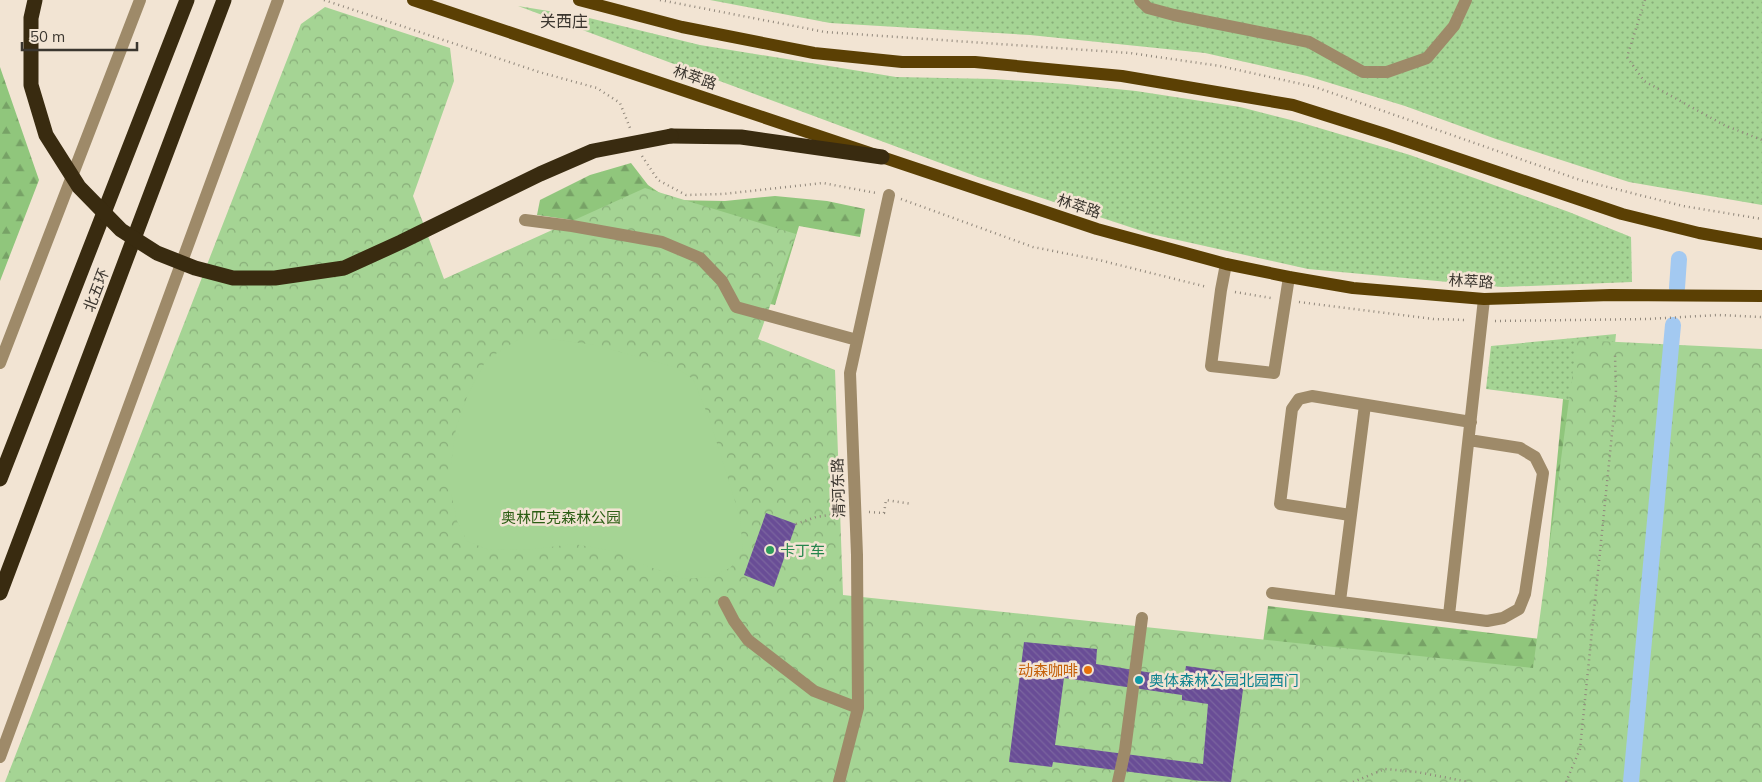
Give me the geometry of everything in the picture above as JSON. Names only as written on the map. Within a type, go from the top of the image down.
[{"type":"highway","points":[[35,0],[30,18],[31,85],[46,135],[79,187],[120,230],[157,253],[195,268],[233,278],[275,278],[344,268],[540,174],[593,151],[671,136],[741,137],[882,157]]},
{"type":"highway","name":"北五环","points":[[0,479],[187,0]]},
{"type":"highway","name":"北五环","points":[[0,593],[224,0]]},
{"type":"main road","name":"林萃路","points":[[413,0],[1097,229],[1226,264],[1354,288],[1484,299],[1611,295],[1762,296]]},
{"type":"main road","points":[[578,0],[682,27],[814,53],[902,62],[975,62],[1122,76],[1293,105],[1622,214],[1699,233],[1762,244]]},
{"type":"street","points":[[0,363],[140,0]]},
{"type":"street","points":[[268,0],[272,16]]},
{"type":"street","points":[[0,757],[278,0]]},
{"type":"street","points":[[1140,0],[1148,8],[1174,15],[1309,42],[1363,72],[1387,72],[1427,58],[1454,26],[1466,0]]},
{"type":"street","name":"清河东路","points":[[839,782],[858,708],[856,512],[850,373],[889,195]]},
{"type":"street","points":[[525,220],[572,226],[662,242],[700,258],[722,281],[736,307],[857,340]]},
{"type":"street","points":[[1226,264],[1220,290],[1211,366],[1274,373],[1289,277]]},
{"type":"street","points":[[1449,615],[1484,299]]},
{"type":"street","points":[[1350,515],[1280,504],[1292,409],[1299,399],[1312,396],[1471,422]]},
{"type":"street","points":[[1340,601],[1365,405]]},
{"type":"street","points":[[1272,593],[1487,621],[1503,618],[1519,609],[1525,594],[1543,472],[1535,458],[1520,448],[1469,440]]},
{"type":"street","points":[[724,602],[734,622],[748,640],[814,691],[858,708]]},
{"type":"street","points":[[1118,782],[1125,750],[1142,618]]},
{"type":"path","points":[[1645,0],[1627,57],[1644,81],[1724,124],[1762,140]]},
{"type":"path","points":[[1566,782],[1580,749],[1616,394],[1615,354]]},
{"type":"path","points":[[796,524],[816,517],[856,512],[884,513],[886,500],[912,504]]},
{"type":"path","points":[[1353,782],[1385,769],[1417,772],[1469,782]]},
{"type":"green space","points":[[710,0],[1762,0],[1762,205],[1629,182],[1496,139],[1405,106],[1307,76],[1205,53],[1030,35],[830,23]]},
{"type":"green space","points":[[518,6],[585,17],[700,45],[896,77],[994,79],[1067,84],[1136,91],[1240,107],[1299,122],[1410,155],[1569,212],[1631,237],[1632,282],[1502,287],[1308,269],[1151,234],[978,177]]},
{"type":"green space","name":"奥林匹克森林公园","points":[[325,7],[450,48],[454,81],[413,196],[444,279],[645,188],[796,234],[758,339],[835,370],[843,595],[1533,668],[1577,340],[1762,349],[1762,782],[5,782],[301,24]]},
{"type":"green space","points":[[0,67],[39,180],[0,281]]},
{"type":"green space","points":[[631,163],[648,185],[670,200],[725,201],[775,196],[827,201],[865,209],[860,237],[799,226],[775,305],[743,298],[663,233],[537,215],[540,200],[590,175]]},
{"type":"green space","points":[[1616,334],[1609,403],[1486,389],[1491,346]]},
{"type":"green space","points":[[519,339],[551,339],[595,345],[675,367],[693,379],[709,418],[740,517],[743,551],[730,568],[711,577],[684,579],[613,551],[574,544],[534,549],[489,550],[467,541],[457,521],[451,493],[451,464],[456,428],[468,394],[486,360]]},
{"type":"green space","points":[[1563,399],[1609,403],[1574,748],[1262,650],[1268,606],[1540,639]]},
{"type":"building","name":"卡丁车","points":[[766,513],[796,524],[774,587],[744,575]]},
{"type":"building","points":[[1024,642],[1097,649],[1096,664],[1184,678],[1186,666],[1245,674],[1231,782],[1201,781],[1053,762],[1052,767],[1009,762]],"holes":[[[1064,678],[1182,695],[1182,700],[1208,704],[1203,764],[1055,745]]]},
{"type":"waterway","points":[[1677,288],[1679,259]]},
{"type":"waterway","points":[[1631,782],[1673,325]]},
{"type":"place","name":"卡丁车","points":[[770,550]]},
{"type":"place","name":"动森咖啡","points":[[1088,670]]},
{"type":"place","name":"奥体森林公园北园西门","points":[[1139,680]]},
{"type":"district","name":"关西庄","points":[[564,21]]}]
